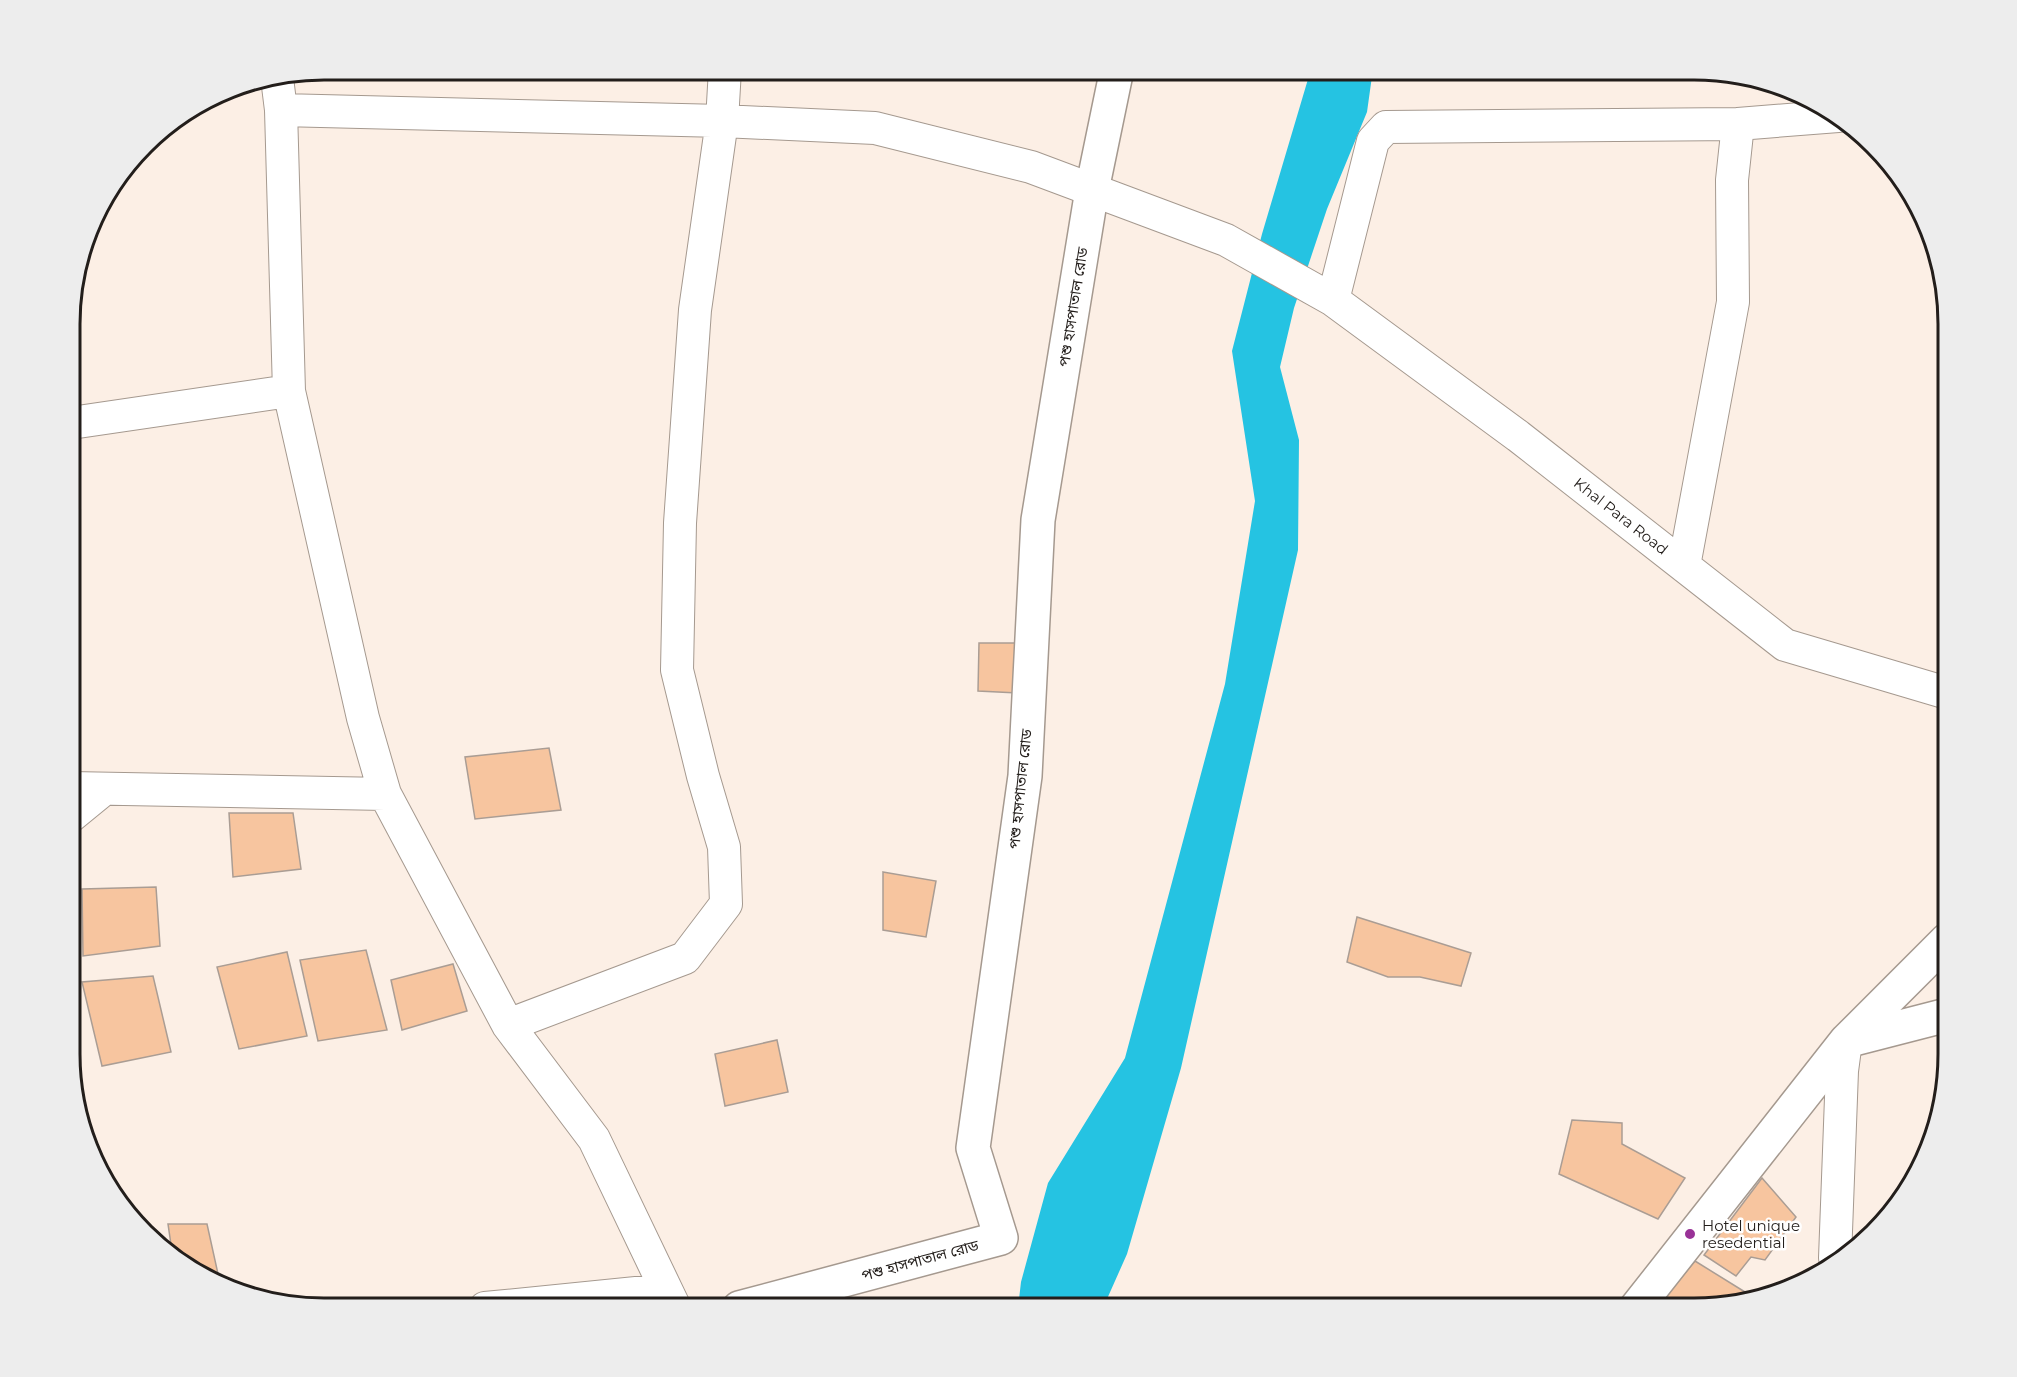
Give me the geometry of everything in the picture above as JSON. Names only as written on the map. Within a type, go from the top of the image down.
[{"type":"street","points":[[508,1025],[685,958],[726,904],[724,847],[703,776],[677,670],[680,523],[695,310],[722,120],[724,80]]},
{"type":"street","name":"পশু হাসপাতাল রোড","points":[[776,1298],[1001,1238],[973,1148],[1025,776],[1038,520],[1092,190],[1115,80]]},
{"type":"street","points":[[278,84],[281,110],[289,391],[363,718],[385,794],[508,1025],[594,1139],[629,1207],[671,1298]]},
{"type":"street","name":"Khal Para Road","points":[[281,110],[722,120],[875,128],[1031,168],[1226,240],[1325,296],[1518,436],[1785,645],[1938,690]]},
{"type":"street","points":[[1325,296],[1373,141],[1386,127],[1738,124],[1823,117]]},
{"type":"street","points":[[1684,566],[1733,302],[1732,180],[1738,124]]},
{"type":"street","points":[[80,422],[289,391]]},
{"type":"street","points":[[80,788],[385,794]]},
{"type":"street","points":[[80,809],[104,789]]},
{"type":"street","points":[[1644,1298],[1846,1041],[1938,949]]},
{"type":"street","points":[[1846,1041],[1938,1016]]},
{"type":"street","points":[[1835,1252],[1842,1071],[1846,1041]]},
{"type":"water","points":[[1308,80],[1371,80],[1367,112],[1327,209],[1294,308],[1280,367],[1299,440],[1298,550],[1181,1068],[1127,1254],[1107,1298],[1019,1298],[1021,1282],[1048,1183],[1125,1058],[1225,684],[1255,501],[1232,351],[1262,234]]},
{"type":"building","points":[[979,643],[1019,643],[1018,693],[978,691]]},
{"type":"building","points":[[549,748],[561,810],[475,819],[465,757]]},
{"type":"building","points":[[229,813],[293,813],[301,869],[233,877]]},
{"type":"building","points":[[883,872],[936,881],[926,937],[883,930]]},
{"type":"building","points":[[156,887],[160,946],[83,956],[82,889]]},
{"type":"building","points":[[1357,917],[1471,953],[1461,986],[1420,977],[1388,977],[1347,962]]},
{"type":"building","points":[[366,950],[387,1030],[318,1041],[300,960]]},
{"type":"building","points":[[287,952],[307,1036],[239,1049],[217,967]]},
{"type":"building","points":[[453,964],[467,1011],[402,1030],[391,980]]},
{"type":"building","points":[[153,976],[171,1052],[102,1066],[82,982]]},
{"type":"building","points":[[777,1040],[788,1092],[725,1106],[715,1054]]},
{"type":"building","points":[[1572,1120],[1622,1123],[1622,1144],[1685,1178],[1658,1219],[1559,1174]]},
{"type":"building","points":[[1762,1178],[1796,1217],[1765,1260],[1751,1257],[1736,1276],[1704,1255]]},
{"type":"building","points":[[168,1224],[207,1224],[218,1273],[201,1265],[171,1244]]},
{"type":"building","points":[[1695,1261],[1745,1292],[1710,1297],[1664,1298]]},
{"type":"place","name":"Hotel unique resedential","points":[[1690,1234]]}]
